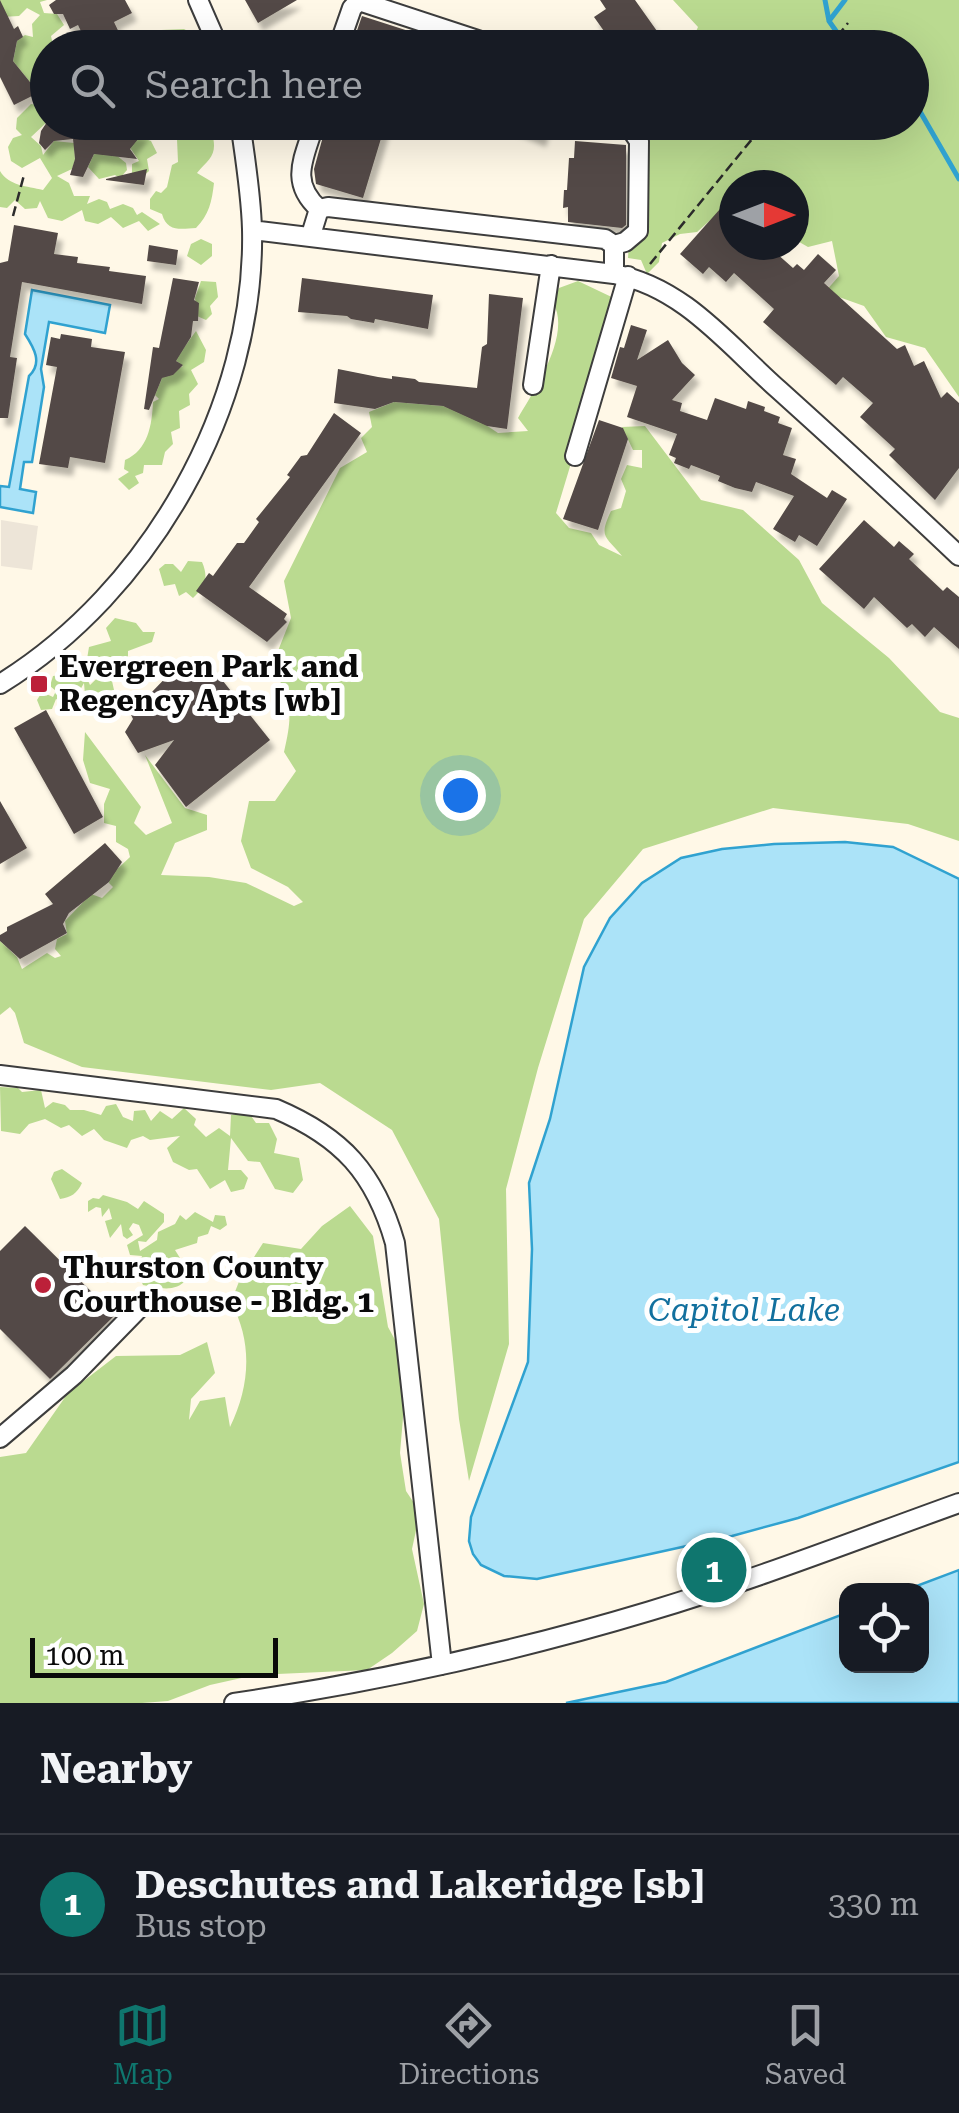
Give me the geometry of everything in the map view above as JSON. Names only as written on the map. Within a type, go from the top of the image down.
[{"type":"street","points":[[198,0],[210,30]]},
{"type":"street","points":[[344,30],[352,8],[359,1],[447,30]]},
{"type":"street","points":[[0,684],[34,664],[94,609],[140,554],[192,474],[213,428],[232,371],[244,316],[252,230],[242,140]]},
{"type":"street","points":[[310,140],[299,178],[304,196],[319,209],[368,210],[468,226],[605,239],[614,245],[627,276],[574,456]]},
{"type":"street","points":[[614,245],[626,242],[638,231],[638,140]]},
{"type":"street","points":[[311,235],[319,209]]},
{"type":"street","points":[[252,230],[552,264],[627,276],[668,292],[716,330],[959,556]]},
{"type":"street","points":[[532,385],[552,264]]},
{"type":"street","points":[[0,1075],[276,1108],[307,1122],[353,1158],[385,1209],[394,1244],[442,1665]]},
{"type":"street","points":[[0,1438],[74,1375],[148,1299]]},
{"type":"street","points":[[234,1703],[334,1688],[550,1640],[665,1607],[959,1504]]},
{"type":"path","points":[[842,30],[848,23]]},
{"type":"path","points":[[627,276],[750,140]]},
{"type":"path","points":[[13,216],[24,176]]},
{"type":"green space","points":[[0,0],[47,0],[40,2],[44,13],[57,14],[64,25],[58,30],[32,30],[32,24],[40,15],[27,8],[19,16],[2,17]]},
{"type":"green space","points":[[673,0],[959,0],[959,397],[925,348],[886,337],[864,306],[825,292],[839,276],[832,241],[809,247],[809,170],[719,170],[719,212],[697,232],[680,234],[662,243],[659,262],[647,274],[641,260],[628,258],[630,229],[648,222],[630,216],[646,164],[630,140],[929,140],[929,30],[697,30]]},
{"type":"green space","points":[[30,36],[30,82],[13,61],[17,41]]},
{"type":"green space","points":[[30,105],[30,140],[41,146],[43,155],[54,141],[74,143],[72,169],[57,176],[69,183],[74,196],[90,196],[87,204],[99,199],[107,202],[110,209],[123,204],[133,208],[137,215],[142,212],[160,224],[148,231],[139,221],[123,228],[111,217],[98,224],[85,221],[82,210],[62,221],[48,218],[40,201],[37,208],[25,209],[15,200],[7,208],[0,207],[0,171],[13,183],[43,190],[52,178],[40,158],[22,168],[11,161],[8,147],[13,138],[22,135],[16,129],[17,118]]},
{"type":"green space","points":[[132,140],[148,140],[157,153],[147,159],[149,171],[141,178],[132,174],[132,164],[139,161],[129,146]]},
{"type":"green space","points":[[177,140],[214,140],[212,156],[197,173],[214,183],[211,202],[196,228],[175,228],[167,224],[162,214],[150,209],[150,199],[156,191],[161,193],[167,187],[172,165],[178,162]]},
{"type":"green space","points":[[111,151],[126,163],[127,170],[120,178],[115,175],[99,179],[88,167],[94,154]]},
{"type":"green space","points":[[201,239],[212,244],[212,256],[201,265],[187,256],[191,244]]},
{"type":"green space","points":[[201,281],[216,282],[218,297],[206,320],[197,316],[195,298]]},
{"type":"green space","points":[[578,281],[620,301],[556,513],[569,528],[591,533],[599,545],[622,556],[606,536],[605,527],[611,511],[621,508],[626,491],[621,479],[627,465],[642,468],[642,450],[633,450],[622,427],[645,426],[701,500],[743,510],[799,560],[822,603],[889,658],[940,712],[959,718],[959,841],[908,824],[773,808],[643,849],[584,919],[506,1189],[509,1344],[469,1481],[439,1219],[392,1130],[320,1083],[271,1090],[82,1067],[24,1043],[10,1007],[0,1015],[0,941],[17,957],[22,969],[47,953],[55,958],[61,956],[55,949],[57,939],[67,934],[65,921],[91,894],[102,898],[113,887],[110,876],[130,857],[128,849],[116,842],[116,826],[104,823],[104,804],[110,789],[90,783],[83,760],[85,732],[141,807],[134,823],[146,835],[172,823],[145,755],[185,808],[207,815],[207,830],[175,843],[161,875],[246,883],[294,906],[303,902],[288,887],[251,868],[241,841],[249,801],[275,801],[296,771],[284,752],[289,708],[272,666],[291,618],[284,581],[340,468],[367,452],[361,438],[372,427],[369,412],[394,402],[443,406],[474,417],[498,433],[528,431],[518,418],[554,346],[558,316],[553,303],[559,288]]},
{"type":"green space","points":[[196,331],[206,350],[204,362],[191,370],[198,384],[189,394],[190,405],[179,411],[180,428],[171,432],[173,444],[165,452],[162,465],[144,465],[143,473],[135,476],[139,483],[129,490],[118,479],[129,472],[124,469],[125,460],[144,443],[162,378],[183,366],[175,360]]},
{"type":"green space","points":[[188,561],[202,562],[205,573],[203,586],[193,598],[186,592],[179,596],[175,584],[164,586],[159,569],[173,564],[181,572]]},
{"type":"green space","points":[[115,618],[136,623],[143,632],[155,632],[152,642],[128,651],[128,662],[107,678],[114,690],[85,695],[84,683],[80,690],[67,692],[62,702],[56,699],[52,709],[41,710],[37,700],[42,692],[53,697],[56,691],[50,686],[53,676],[84,672],[90,685],[115,661],[110,657],[87,659],[89,647],[111,641],[106,628]]},
{"type":"green space","points":[[0,1087],[18,1088],[22,1092],[41,1090],[45,1108],[53,1102],[70,1110],[101,1115],[106,1106],[116,1104],[123,1117],[133,1121],[134,1111],[145,1110],[151,1121],[160,1111],[172,1119],[184,1108],[206,1137],[219,1128],[230,1136],[231,1115],[249,1113],[256,1123],[269,1123],[277,1139],[274,1153],[299,1158],[303,1180],[293,1193],[275,1189],[260,1162],[248,1161],[231,1138],[228,1170],[241,1170],[248,1178],[244,1189],[231,1192],[225,1180],[210,1189],[197,1169],[189,1170],[173,1162],[167,1148],[180,1136],[150,1140],[143,1136],[131,1140],[127,1148],[104,1140],[94,1129],[82,1136],[69,1125],[61,1128],[45,1119],[29,1124],[20,1134],[1,1131]]},
{"type":"green space","points":[[62,1169],[82,1183],[73,1194],[60,1199],[51,1179],[54,1172]]},
{"type":"green space","points":[[103,1195],[138,1209],[144,1201],[164,1214],[164,1222],[146,1242],[138,1241],[140,1251],[157,1240],[158,1232],[175,1224],[180,1215],[186,1220],[195,1212],[213,1222],[215,1215],[225,1216],[227,1225],[220,1230],[211,1226],[208,1234],[198,1237],[197,1243],[175,1250],[180,1258],[175,1263],[185,1271],[187,1279],[182,1283],[167,1288],[143,1285],[137,1272],[142,1256],[130,1255],[127,1245],[143,1235],[139,1225],[133,1223],[129,1229],[133,1235],[127,1239],[121,1224],[110,1238],[105,1221],[112,1219],[109,1208],[102,1217],[101,1208],[88,1212],[88,1201]]},
{"type":"green space","points":[[350,1206],[373,1236],[388,1327],[400,1349],[404,1406],[400,1453],[406,1491],[420,1512],[412,1549],[424,1604],[417,1631],[367,1670],[255,1675],[210,1685],[168,1701],[0,1703],[0,1457],[26,1453],[68,1393],[116,1356],[180,1355],[207,1342],[215,1373],[191,1399],[189,1420],[200,1401],[225,1397],[230,1427],[245,1380],[246,1349],[231,1302],[240,1279],[263,1243],[301,1249],[322,1226]]},
{"type":"shaded area","points":[[1,520],[38,526],[32,570],[1,566]]},
{"type":"water","points":[[32,290],[110,305],[105,333],[49,322],[32,462],[24,462],[20,489],[36,492],[33,513],[0,507],[0,486],[9,487],[29,376],[36,366],[34,350],[25,334]]},
{"type":"water","name":"Capitol Lake","points":[[845,842],[893,847],[959,879],[959,1462],[798,1518],[537,1579],[504,1576],[481,1565],[469,1541],[471,1517],[528,1362],[532,1249],[529,1183],[550,1119],[584,967],[610,918],[642,883],[681,858],[722,849]]},
{"type":"water","points":[[959,1570],[959,1703],[566,1703],[666,1682],[839,1616],[839,1673],[929,1673],[929,1583],[925,1583]]},
{"type":"building","points":[[0,0],[14,29],[18,26],[23,37],[17,41],[13,61],[30,82],[30,97],[14,105],[0,77]]},
{"type":"building","points":[[56,0],[125,0],[132,13],[114,22],[118,30],[80,30],[78,25],[70,29],[63,14],[54,14],[49,5]]},
{"type":"building","points":[[245,0],[297,0],[258,23]]},
{"type":"building","points":[[600,0],[635,0],[656,30],[603,30],[594,17],[606,9]]},
{"type":"building","points":[[362,16],[405,30],[357,30]]},
{"type":"building","points":[[40,140],[64,140],[54,141],[45,150]]},
{"type":"building","points":[[73,140],[137,140],[130,149],[137,159],[94,154],[83,177],[70,175],[75,159]]},
{"type":"building","points":[[322,140],[381,140],[363,198],[316,184],[314,169]]},
{"type":"building","points":[[575,141],[626,145],[626,225],[622,228],[568,222],[568,207],[563,208],[564,190]]},
{"type":"building","points":[[147,169],[144,185],[106,180],[106,179]]},
{"type":"building","points":[[719,210],[719,260],[784,260],[793,268],[797,264],[804,270],[818,254],[836,270],[824,283],[897,349],[905,345],[914,366],[924,361],[941,398],[947,392],[959,403],[959,468],[935,500],[889,455],[895,449],[860,417],[873,403],[843,377],[836,385],[763,322],[774,309],[734,273],[726,282],[709,267],[703,274],[680,254]]},
{"type":"building","points":[[14,225],[58,233],[54,254],[78,257],[77,263],[146,276],[142,304],[22,282],[10,357],[17,358],[8,418],[0,418],[0,263],[8,261]]},
{"type":"building","points":[[149,245],[178,250],[176,265],[147,261]]},
{"type":"building","points":[[173,278],[199,282],[194,300],[199,303],[198,321],[193,321],[191,337],[176,361],[183,365],[173,375],[162,378],[149,410],[144,409],[153,347],[159,348]]},
{"type":"building","points":[[302,278],[433,295],[428,329],[375,319],[374,323],[347,316],[298,312]]},
{"type":"building","points":[[489,294],[523,298],[507,429],[487,426],[443,406],[394,402],[375,409],[334,403],[338,369],[477,388],[482,347],[487,344]]},
{"type":"building","points":[[631,325],[647,330],[637,360],[668,340],[695,375],[672,400],[682,403],[680,411],[707,420],[715,398],[746,409],[748,401],[765,407],[764,411],[780,417],[778,423],[792,428],[783,455],[796,459],[791,474],[827,498],[832,490],[847,499],[817,546],[799,535],[795,542],[773,529],[794,496],[756,482],[752,492],[735,488],[718,481],[720,476],[674,463],[676,458],[669,455],[677,434],[627,417],[637,386],[611,378]]},
{"type":"building","points":[[61,334],[92,339],[91,347],[125,352],[105,463],[70,457],[68,468],[39,464],[57,367],[46,365],[51,337],[60,339]]},
{"type":"building","points":[[334,413],[361,433],[249,587],[287,614],[287,622],[267,642],[196,591],[209,573],[213,576],[237,543],[244,543],[259,522],[256,519],[290,477],[287,475],[301,456],[307,455]]},
{"type":"building","points":[[599,420],[623,428],[628,439],[598,530],[563,519]]},
{"type":"building","points":[[864,520],[894,547],[899,541],[914,554],[909,559],[943,591],[947,587],[959,597],[959,649],[934,627],[925,637],[912,624],[907,628],[874,597],[864,609],[819,569]]},
{"type":"building","points":[[207,661],[270,740],[186,807],[155,765],[174,740],[138,753],[125,732],[133,719],[127,706],[150,694],[175,668],[185,677]]},
{"type":"building","points":[[46,710],[103,817],[74,834],[14,728]]},
{"type":"building","points":[[0,801],[27,848],[0,864]]},
{"type":"building","points":[[105,843],[122,862],[109,882],[69,913],[63,924],[67,933],[20,959],[0,941],[0,935],[7,927],[53,904],[45,894]]},
{"type":"building","name":"Thurston County Courthouse - Bldg. 1","points":[[25,1226],[115,1315],[50,1379],[0,1329],[0,1251]]},
{"type":"waterway","points":[[825,0],[829,21],[835,30]]},
{"type":"waterway","points":[[829,21],[845,0]]},
{"type":"waterway","points":[[929,127],[959,179]]},
{"type":"place","name":"Evergreen Park and Regency Apts [wb]","points":[[39,684]]},
{"type":"place","name":"Thurston County Courthouse - Bldg. 1","points":[[43,1285]]},
{"type":"place","name":"Deschutes and Lakeridge [sb]","points":[[714,1570]]}]
